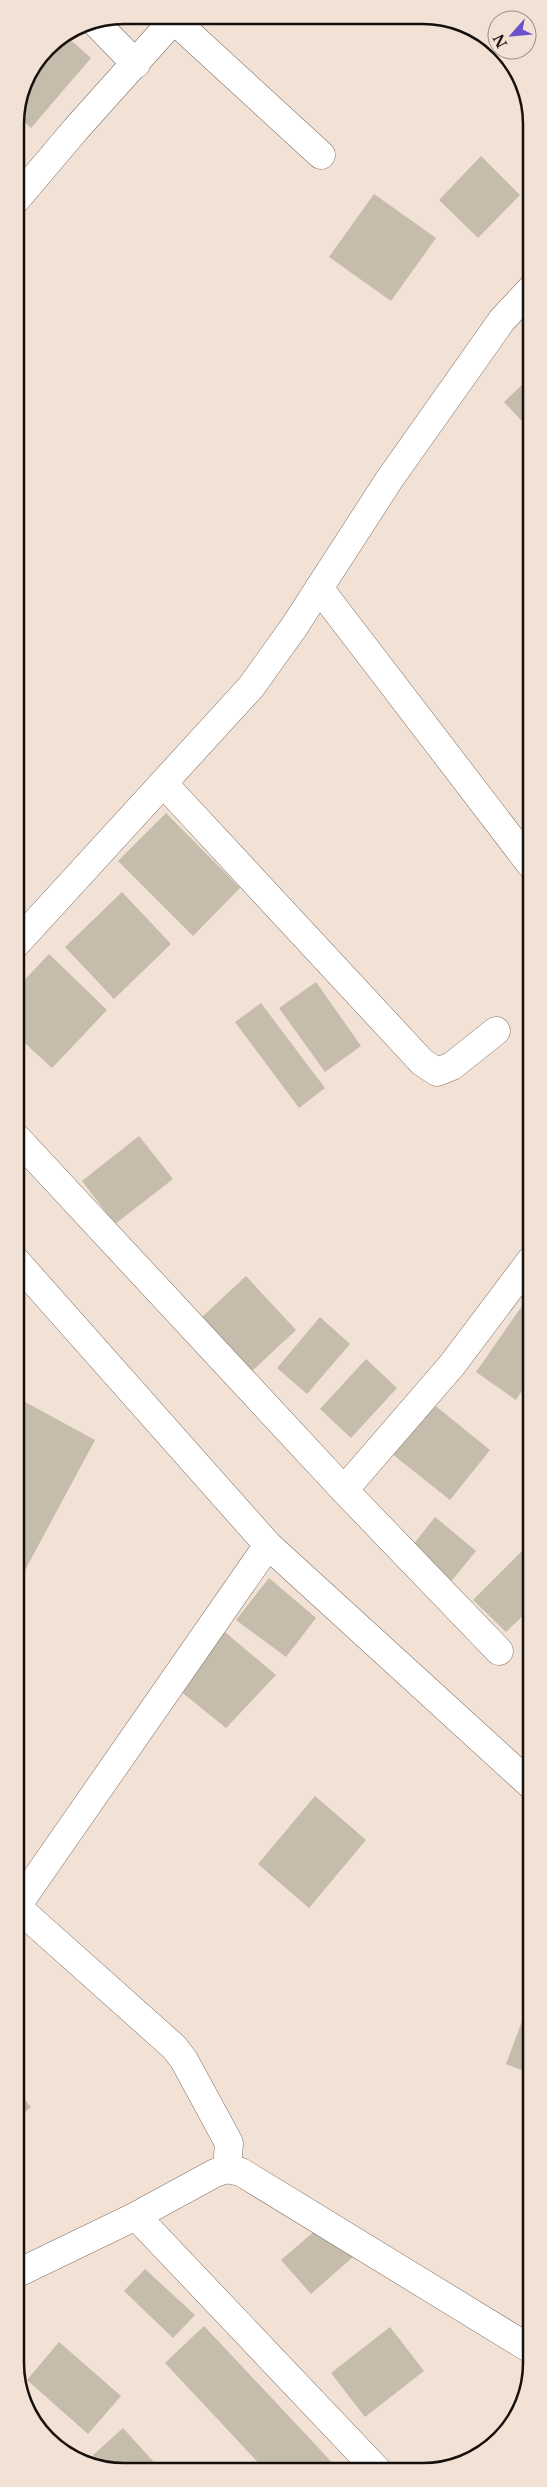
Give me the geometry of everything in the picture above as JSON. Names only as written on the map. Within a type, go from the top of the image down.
[{"type":"street","points":[[24,190],[76,129],[171,24]]},
{"type":"street","points":[[182,24],[321,156]]},
{"type":"street","points":[[100,27],[136,64]]},
{"type":"street","points":[[24,937],[251,687],[319,588],[389,480],[502,320],[523,298]]},
{"type":"street","points":[[319,588],[523,855]]},
{"type":"street","points":[[163,783],[422,1062],[437,1072],[452,1066],[496,1030]]},
{"type":"street","points":[[24,1146],[344,1490],[499,1651]]},
{"type":"street","points":[[24,1270],[268,1545],[523,1778]]},
{"type":"street","points":[[344,1490],[452,1365],[523,1272]]},
{"type":"street","points":[[24,1895],[268,1545]]},
{"type":"street","points":[[24,1913],[174,2047],[184,2060],[229,2143],[227,2169]]},
{"type":"street","points":[[24,2270],[136,2216],[198,2181],[227,2169],[241,2172],[523,2344]]},
{"type":"street","points":[[136,2216],[370,2463]]},
{"type":"building","points":[[70,39],[91,58],[31,128],[24,122],[24,117],[27,98],[34,79],[44,63]]},
{"type":"building","points":[[481,156],[520,195],[478,238],[439,200]]},
{"type":"building","points":[[374,194],[436,238],[391,301],[329,257]]},
{"type":"building","points":[[523,384],[523,422],[504,402]]},
{"type":"building","points":[[166,813],[240,888],[193,936],[118,861]]},
{"type":"building","points":[[122,892],[171,944],[114,999],[65,947]]},
{"type":"building","points":[[49,954],[107,1010],[52,1068],[24,1042],[24,980]]},
{"type":"building","points":[[316,982],[361,1046],[325,1072],[279,1008]]},
{"type":"building","points":[[261,1003],[325,1088],[299,1108],[235,1022]]},
{"type":"building","points":[[139,1136],[173,1179],[115,1224],[82,1181]]},
{"type":"building","points":[[246,1276],[296,1330],[252,1371],[202,1317]]},
{"type":"building","points":[[523,1304],[523,1389],[516,1400],[476,1372]]},
{"type":"building","points":[[320,1317],[350,1344],[307,1394],[277,1368]]},
{"type":"building","points":[[366,1359],[397,1388],[351,1438],[320,1409]]},
{"type":"building","points":[[24,1401],[95,1440],[24,1572]]},
{"type":"building","points":[[432,1403],[490,1450],[450,1500],[391,1453]]},
{"type":"building","points":[[435,1517],[476,1551],[449,1584],[409,1550]]},
{"type":"building","points":[[523,1550],[523,1616],[506,1632],[473,1600]]},
{"type":"building","points":[[269,1578],[316,1618],[286,1657],[236,1620]]},
{"type":"building","points":[[225,1632],[276,1675],[226,1728],[174,1686]]},
{"type":"building","points":[[315,1796],[366,1840],[309,1908],[258,1864]]},
{"type":"building","points":[[523,2018],[523,2071],[506,2064]]},
{"type":"building","points":[[24,2099],[31,2107],[24,2113]]},
{"type":"building","points":[[323,2224],[353,2257],[311,2294],[281,2260]]},
{"type":"building","points":[[145,2269],[195,2315],[173,2338],[124,2291]]},
{"type":"building","points":[[204,2326],[332,2463],[258,2463],[165,2363]]},
{"type":"building","points":[[390,2327],[424,2371],[365,2417],[331,2373]]},
{"type":"building","points":[[59,2342],[121,2396],[88,2434],[27,2380]]},
{"type":"building","points":[[123,2428],[155,2463],[111,2462],[96,2459],[93,2455]]}]
